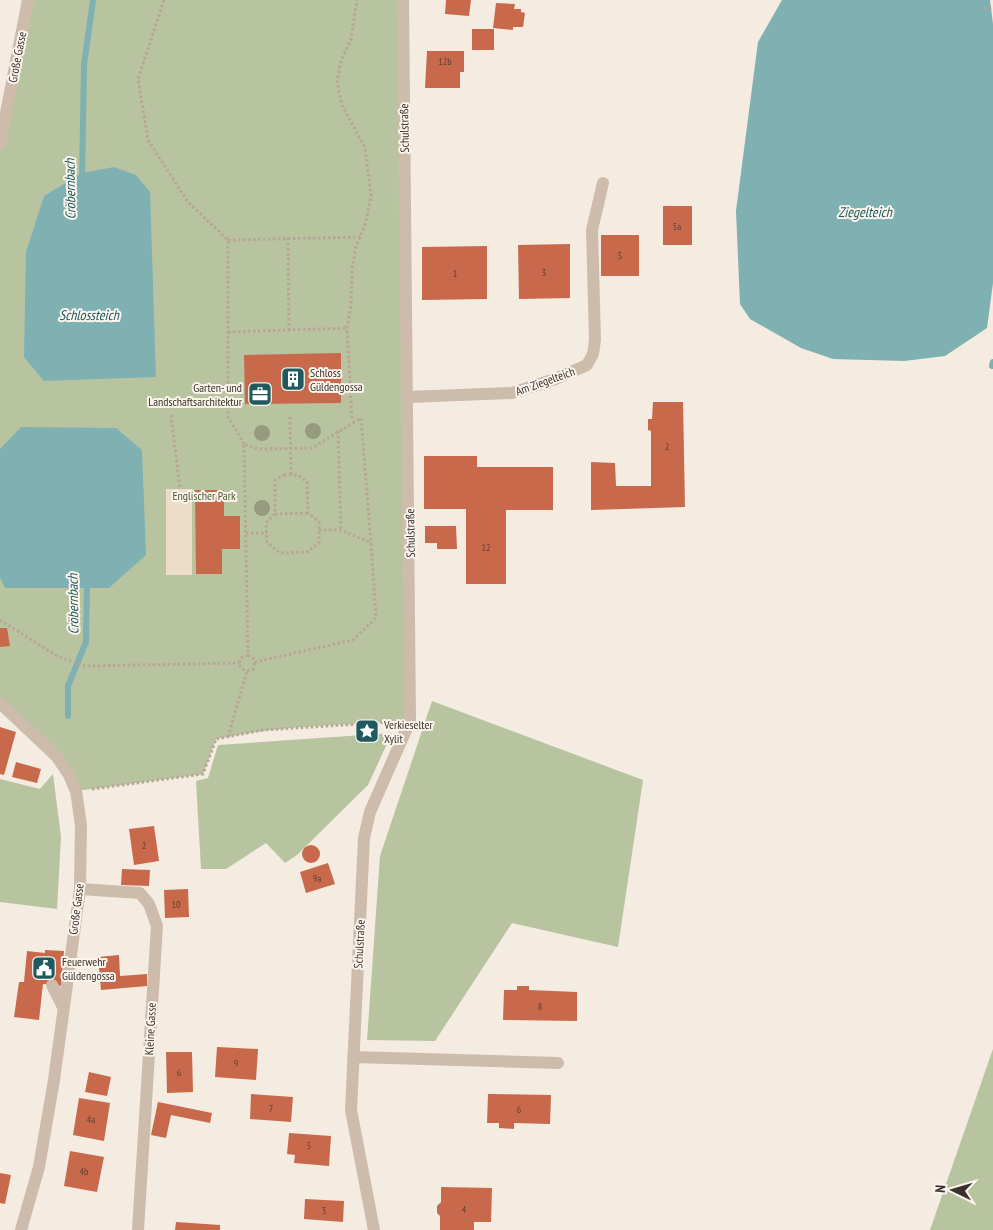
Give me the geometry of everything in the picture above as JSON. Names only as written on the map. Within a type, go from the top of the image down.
[{"type":"street","name":"Große Gasse","points":[[0,144],[28,0]]},
{"type":"street","name":"Schulstraße","points":[[374,1230],[351,1110],[352,1057],[364,838],[370,812],[410,721],[403,0]]},
{"type":"street","name":"Am Ziegelteich","points":[[408,397],[512,393],[555,379],[587,365],[593,354],[595,340],[592,230],[603,183]]},
{"type":"street","name":"Große Gasse","points":[[0,702],[57,757],[76,791],[81,825],[80,890],[54,1080],[39,1167],[21,1230]]},
{"type":"street","name":"Kleine Gasse","points":[[80,890],[140,893],[149,904],[156,926],[138,1230]]},
{"type":"street","points":[[52,985],[63,1007]]},
{"type":"street","points":[[352,1057],[558,1063]]},
{"type":"path","points":[[164,0],[138,79],[148,140],[188,202],[228,240],[361,237]]},
{"type":"path","points":[[352,418],[347,328],[351,305],[352,268],[366,222],[371,195],[365,148],[342,105],[337,82],[341,61],[351,39],[357,0]]},
{"type":"path","points":[[984,9],[993,7]]},
{"type":"path","points":[[288,238],[289,330]]},
{"type":"path","points":[[228,240],[228,417],[244,444],[248,655]]},
{"type":"path","points":[[228,332],[347,328]]},
{"type":"path","points":[[171,415],[180,489]]},
{"type":"path","points":[[290,418],[291,475]]},
{"type":"path","points":[[244,444],[258,448],[312,448],[360,418],[376,618],[353,640],[255,662]]},
{"type":"path","points":[[338,431],[341,530]]},
{"type":"path","points":[[275,514],[275,480],[284,475],[298,475],[307,482],[308,513]]},
{"type":"path","points":[[308,513],[319,522],[319,543],[307,552],[280,553],[267,542],[266,522],[275,514],[308,513]]},
{"type":"path","points":[[319,530],[341,530],[371,543]]},
{"type":"path","points":[[246,533],[267,532]]},
{"type":"path","points":[[0,620],[57,656],[85,666],[239,663]]},
{"type":"path","points":[[248,655],[255,662]]},
{"type":"path","points":[[239,663],[242,657],[248,655]]},
{"type":"path","points":[[239,663],[241,668],[246,671],[253,669],[255,662]]},
{"type":"path","points":[[228,737],[246,671]]},
{"type":"path","points":[[76,791],[203,774],[216,739],[263,730],[410,721]]},
{"type":"green space","name":"Englischer Park","points":[[28,0],[403,0],[410,721],[288,728],[216,739],[203,774],[76,791],[69,775],[0,703],[0,144]]},
{"type":"green space","points":[[432,701],[643,780],[618,947],[512,923],[435,1041],[367,1040],[380,856]]},
{"type":"green space","points":[[392,733],[368,785],[297,855],[285,863],[266,843],[226,869],[201,869],[196,781],[208,778],[218,745]]},
{"type":"green space","points":[[53,774],[61,837],[57,909],[0,902],[0,779],[40,789]]},
{"type":"green space","points":[[993,1049],[993,1230],[930,1230]]},
{"type":"shaded area","points":[[166,489],[192,489],[192,575],[166,575]]},
{"type":"water","name":"Ziegelteich","points":[[782,0],[990,0],[993,24],[993,283],[987,328],[945,356],[904,361],[833,359],[801,348],[750,319],[740,304],[736,211],[758,42]]},
{"type":"water","name":"Schlossteich","points":[[114,167],[136,175],[150,192],[156,377],[44,381],[24,357],[26,252],[44,196],[82,173]]},
{"type":"water","points":[[21,427],[116,428],[142,450],[146,555],[109,588],[5,588],[0,578],[0,449]]},
{"type":"building","points":[[446,0],[471,0],[469,16],[445,14]]},
{"type":"building","points":[[496,3],[515,4],[514,9],[521,9],[521,12],[525,13],[523,27],[513,27],[513,30],[493,28]]},
{"type":"building","points":[[472,29],[494,29],[494,50],[472,50]]},
{"type":"building","points":[[427,51],[464,51],[464,72],[460,72],[460,88],[425,88]]},
{"type":"building","points":[[663,206],[692,206],[692,245],[663,245]]},
{"type":"building","points":[[601,235],[639,235],[639,276],[601,276]]},
{"type":"building","points":[[570,244],[570,298],[519,299],[518,245]]},
{"type":"building","points":[[487,246],[487,299],[422,300],[422,247]]},
{"type":"building","name":"Schloss Güldengossa","points":[[341,353],[341,403],[245,404],[244,355]]},
{"type":"building","points":[[653,402],[683,402],[685,507],[591,510],[591,462],[615,463],[616,486],[651,486],[651,431],[648,430],[648,419],[652,419]]},
{"type":"building","points":[[424,456],[477,456],[477,467],[553,467],[553,510],[506,510],[506,584],[466,584],[466,509],[424,509]]},
{"type":"building","points":[[195,490],[224,490],[224,516],[240,516],[240,549],[222,549],[222,574],[196,574]]},
{"type":"building","points":[[425,526],[456,526],[457,549],[437,549],[437,543],[425,543]]},
{"type":"building","points":[[0,628],[7,628],[10,646],[0,647]]},
{"type":"building","points":[[0,727],[16,732],[4,775],[0,774]]},
{"type":"building","points":[[16,762],[41,769],[37,783],[12,777]]},
{"type":"building","points":[[154,826],[159,861],[134,865],[129,829]]},
{"type":"building","points":[[311,845],[317,848],[320,854],[317,860],[311,863],[305,860],[302,854],[305,848]]},
{"type":"building","points":[[328,863],[335,884],[306,893],[300,872]]},
{"type":"building","points":[[122,869],[150,870],[149,886],[121,885]]},
{"type":"building","points":[[188,889],[189,917],[165,918],[164,890]]},
{"type":"building","points":[[45,950],[64,951],[61,986],[43,984],[39,1020],[14,1017],[19,982],[24,982],[27,951],[45,953]]},
{"type":"building","points":[[119,955],[120,976],[147,974],[147,986],[101,990],[98,957]]},
{"type":"building","points":[[517,986],[529,986],[529,990],[577,992],[577,1021],[503,1020],[504,990],[517,990]]},
{"type":"building","points":[[217,1047],[258,1049],[256,1080],[215,1077]]},
{"type":"building","points":[[166,1052],[192,1052],[193,1092],[167,1093]]},
{"type":"building","points":[[89,1072],[111,1077],[107,1096],[85,1092]]},
{"type":"building","points":[[251,1094],[293,1097],[291,1122],[250,1119]]},
{"type":"building","points":[[488,1094],[551,1095],[550,1124],[514,1123],[514,1129],[499,1128],[499,1123],[487,1123]]},
{"type":"building","points":[[79,1098],[110,1103],[104,1141],[73,1135]]},
{"type":"building","points":[[158,1102],[212,1113],[210,1123],[171,1115],[166,1138],[151,1135]]},
{"type":"building","points":[[289,1133],[331,1136],[329,1166],[294,1163],[295,1155],[287,1154]]},
{"type":"building","points":[[70,1151],[104,1157],[97,1192],[64,1186]]},
{"type":"building","points":[[0,1173],[11,1175],[5,1204],[0,1203]]},
{"type":"building","points":[[441,1187],[492,1188],[491,1222],[474,1222],[474,1230],[440,1230],[440,1216],[437,1213],[437,1206],[441,1202]]},
{"type":"building","points":[[305,1199],[344,1201],[343,1222],[304,1219]]},
{"type":"building","points":[[176,1222],[220,1225],[220,1230],[175,1230]]},
{"type":"waterway","name":"Cröbernbach","points":[[82,181],[84,65],[93,0]]},
{"type":"waterway","points":[[992,366],[993,362]]},
{"type":"waterway","name":"Cröbernbach","points":[[68,716],[68,686],[86,642],[87,582]]},
{"type":"place","name":"Schloss Güldengossa","points":[[293,379]]},
{"type":"place","name":"Garten- und Landschaftsarchitektur","points":[[260,394]]},
{"type":"place","name":"Verkieselter Xylit","points":[[367,731]]},
{"type":"place","name":"Feuerwehr Güldengossa","points":[[44,968]]}]
